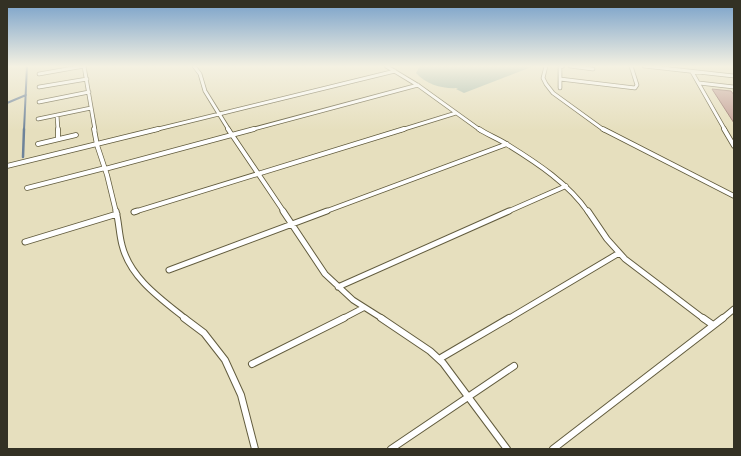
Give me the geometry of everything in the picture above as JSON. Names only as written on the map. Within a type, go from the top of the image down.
[{"type":"lane","points":[[88,87],[97,145],[105,169],[120,228],[122,244],[136,274],[157,296],[204,333],[225,360],[241,395],[255,449]]},
{"type":"lane","points":[[204,87],[219,115],[234,135],[325,274],[363,308],[404,332],[439,359],[507,449]]},
{"type":"lane","points":[[7,166],[332,87]]},
{"type":"lane","points":[[27,188],[105,169],[410,87]]},
{"type":"lane","points":[[421,87],[480,130],[507,144],[566,186],[580,200],[625,260],[713,325]]},
{"type":"lane","points":[[547,87],[604,130],[734,196]]},
{"type":"lane","points":[[621,87],[635,87]]},
{"type":"lane","points":[[701,87],[734,146]]},
{"type":"lane","points":[[39,102],[89,92]]},
{"type":"lane","points":[[38,119],[91,108]]},
{"type":"lane","points":[[134,212],[456,113]]},
{"type":"lane","points":[[57,115],[58,139]]},
{"type":"lane","points":[[38,144],[76,135]]},
{"type":"lane","points":[[170,270],[507,144]]},
{"type":"lane","points":[[338,287],[566,186]]},
{"type":"lane","points":[[25,242],[116,214]]},
{"type":"lane","points":[[439,359],[619,253]]},
{"type":"lane","points":[[252,364],[363,308]]},
{"type":"lane","points":[[553,449],[734,309]]},
{"type":"lane","points":[[391,449],[514,366]]},
{"type":"green space","points":[[443,87],[479,87],[464,93],[456,89],[458,88]]},
{"type":"building","points":[[712,89],[731,91],[734,95],[734,123]]},
{"type":"waterway","points":[[26,87],[26,95]]},
{"type":"waterway","points":[[7,103],[26,95]]},
{"type":"waterway","points":[[24,130],[26,95]]},
{"type":"waterway","points":[[23,157],[24,129]]}]
